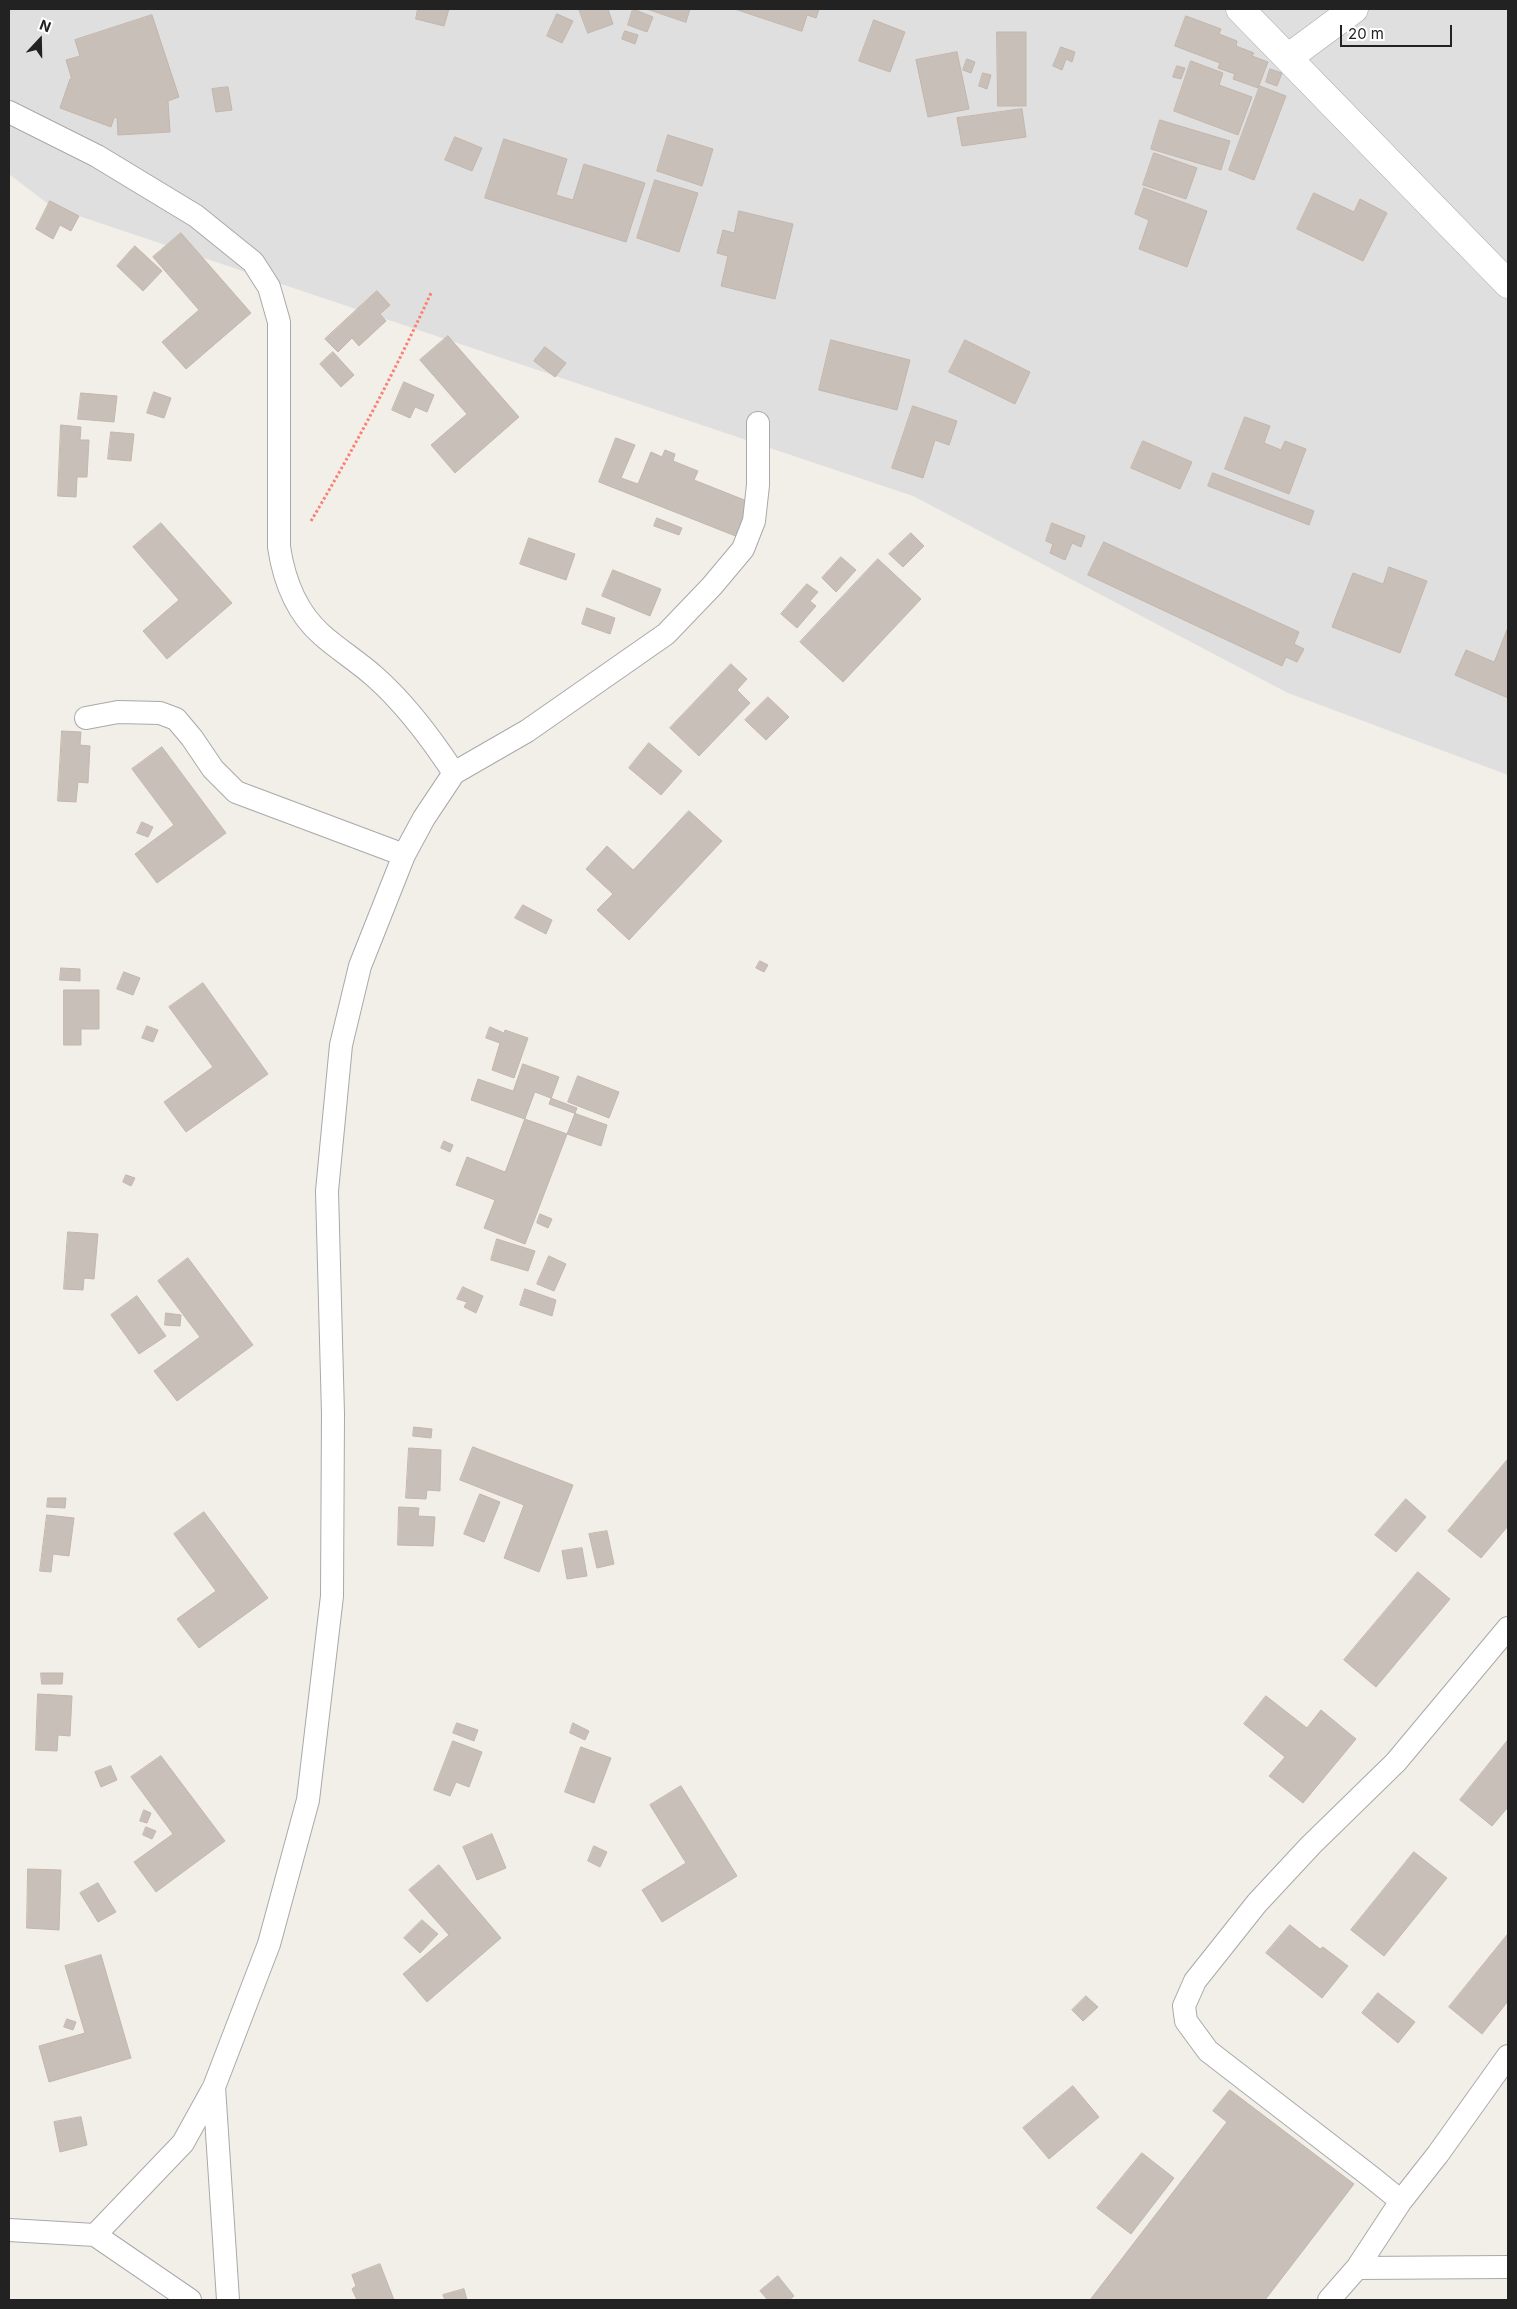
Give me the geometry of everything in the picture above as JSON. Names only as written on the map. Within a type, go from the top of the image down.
[{"type":"street","points":[[1240,9],[1289,57],[1508,284]]},
{"type":"street","points":[[1289,57],[1354,9]]},
{"type":"lane","points":[[9,112],[97,156],[196,216],[253,262],[269,287],[279,322],[279,547],[282,569],[290,590],[303,614],[321,634],[374,676],[417,721],[454,773]]},
{"type":"lane","points":[[96,2234],[183,2143],[214,2087],[269,1944],[308,1800],[332,1596],[333,1414],[327,1191],[341,1045],[360,966],[404,855],[424,818],[454,773],[527,731],[666,634],[712,586],[743,549],[754,521],[758,485],[758,423]]},
{"type":"lane","points":[[86,718],[118,712],[160,713],[176,719],[192,738],[213,769],[236,792],[404,855]]},
{"type":"lane","points":[[1401,2201],[1208,2051],[1186,2021],[1184,2006],[1195,1981],[1257,1903],[1311,1845],[1396,1762],[1508,1628]]},
{"type":"lane","points":[[1329,2300],[1356,2268],[1401,2201],[1438,2154],[1508,2056]]},
{"type":"lane","points":[[214,2087],[228,2300]]},
{"type":"lane","points":[[9,2230],[96,2234],[190,2300]]},
{"type":"lane","points":[[1356,2268],[1508,2267]]},
{"type":"path","points":[[282,569],[348,458],[431,293]]},
{"type":"shaded area","points":[[9,9],[1508,9],[1508,775],[1288,693],[913,496],[52,207],[9,174]]},
{"type":"building","points":[[418,9],[449,9],[444,26],[416,19]]},
{"type":"building","points":[[579,9],[608,9],[613,24],[588,33]]},
{"type":"building","points":[[633,9],[653,17],[647,32],[628,25]]},
{"type":"building","points":[[647,9],[690,9],[686,22]]},
{"type":"building","points":[[735,9],[819,9],[816,18],[807,15],[802,31]]},
{"type":"building","points":[[557,14],[573,21],[562,43],[547,36]]},
{"type":"building","points":[[152,15],[179,97],[168,101],[170,132],[118,135],[117,117],[114,118],[111,127],[60,108],[70,79],[72,80],[66,60],[80,56],[75,40]]},
{"type":"building","points":[[1186,16],[1221,29],[1219,34],[1237,41],[1236,46],[1254,53],[1252,56],[1268,62],[1258,88],[1233,79],[1235,74],[1218,68],[1220,63],[1175,46]]},
{"type":"building","points":[[874,20],[905,32],[890,72],[859,61]]},
{"type":"building","points":[[625,31],[638,35],[635,44],[622,39]]},
{"type":"building","points":[[997,32],[1026,32],[1026,106],[998,106]]},
{"type":"building","points":[[1061,47],[1075,52],[1072,62],[1066,59],[1062,70],[1053,66]]},
{"type":"building","points":[[957,52],[969,109],[928,117],[916,60]]},
{"type":"building","points":[[967,59],[975,62],[971,73],[963,70]]},
{"type":"building","points":[[1191,61],[1223,73],[1219,85],[1252,97],[1238,135],[1174,111]]},
{"type":"building","points":[[1177,66],[1185,68],[1181,79],[1173,77]]},
{"type":"building","points":[[1270,69],[1282,73],[1277,86],[1266,82]]},
{"type":"building","points":[[983,73],[991,75],[987,89],[979,86]]},
{"type":"building","points":[[1260,86],[1286,96],[1254,180],[1229,170]]},
{"type":"building","points":[[228,87],[232,110],[216,112],[212,89]]},
{"type":"building","points":[[1022,109],[1026,137],[962,146],[957,118]]},
{"type":"building","points":[[1160,120],[1230,141],[1221,170],[1151,149]]},
{"type":"building","points":[[668,135],[713,149],[702,186],[657,171]]},
{"type":"building","points":[[455,137],[482,148],[472,171],[445,160]]},
{"type":"building","points":[[504,139],[567,159],[556,195],[573,200],[584,164],[645,183],[626,242],[485,198]]},
{"type":"building","points":[[1154,153],[1197,168],[1186,199],[1143,185]]},
{"type":"building","points":[[655,180],[698,193],[679,252],[637,238]]},
{"type":"building","points":[[1144,188],[1207,211],[1187,267],[1139,249],[1149,220],[1135,214]]},
{"type":"building","points":[[1314,193],[1354,212],[1360,199],[1387,213],[1363,261],[1297,229]]},
{"type":"building","points":[[50,201],[79,216],[71,231],[60,225],[53,239],[36,229]]},
{"type":"building","points":[[739,211],[793,224],[775,299],[721,286],[728,256],[717,253],[723,230],[734,233]]},
{"type":"building","points":[[181,233],[251,313],[186,369],[162,342],[199,310],[153,257]]},
{"type":"building","points":[[135,246],[162,271],[143,291],[117,266]]},
{"type":"building","points":[[377,291],[390,305],[380,314],[386,321],[359,346],[352,338],[338,352],[325,339]]},
{"type":"building","points":[[448,336],[519,417],[455,473],[431,445],[467,414],[420,360]]},
{"type":"building","points":[[831,340],[910,360],[897,410],[819,390]]},
{"type":"building","points":[[965,340],[1030,372],[1015,404],[949,372]]},
{"type":"building","points":[[545,347],[566,363],[555,377],[534,361]]},
{"type":"building","points":[[333,352],[354,375],[341,387],[320,364]]},
{"type":"building","points":[[404,382],[434,395],[427,412],[415,407],[410,418],[392,410]]},
{"type":"building","points":[[154,392],[171,398],[164,418],[147,413]]},
{"type":"building","points":[[81,393],[117,396],[114,422],[78,419]]},
{"type":"building","points":[[913,406],[957,421],[949,445],[935,440],[923,478],[892,468]]},
{"type":"building","points":[[1245,417],[1270,426],[1264,443],[1281,450],[1285,441],[1306,449],[1289,494],[1225,469]]},
{"type":"building","points":[[61,425],[81,427],[80,440],[89,440],[87,477],[77,477],[76,497],[58,496]]},
{"type":"building","points":[[111,432],[134,434],[131,461],[108,459]]},
{"type":"building","points":[[616,438],[635,445],[621,478],[638,484],[651,452],[662,457],[665,450],[675,454],[673,461],[698,471],[694,480],[752,503],[738,537],[599,482]]},
{"type":"building","points":[[1143,441],[1192,462],[1180,489],[1131,468]]},
{"type":"building","points":[[1213,473],[1314,511],[1309,525],[1208,486]]},
{"type":"building","points":[[657,518],[682,528],[679,535],[654,526]]},
{"type":"building","points":[[161,523],[232,603],[167,659],[143,631],[179,600],[133,547]]},
{"type":"building","points":[[1052,523],[1085,536],[1081,547],[1072,543],[1065,560],[1050,553],[1053,544],[1046,541]]},
{"type":"building","points":[[911,533],[924,546],[903,567],[889,554]]},
{"type":"building","points":[[529,538],[575,554],[566,580],[520,564]]},
{"type":"building","points":[[1104,542],[1299,632],[1294,644],[1304,649],[1297,662],[1286,657],[1282,666],[1088,575]]},
{"type":"building","points":[[841,557],[856,570],[836,592],[822,578]]},
{"type":"building","points":[[878,559],[921,599],[843,682],[800,642]]},
{"type":"building","points":[[1389,567],[1427,581],[1400,653],[1332,627],[1353,573],[1383,584]]},
{"type":"building","points":[[613,570],[661,589],[650,616],[602,596]]},
{"type":"building","points":[[807,584],[818,592],[810,601],[816,606],[797,628],[781,614]]},
{"type":"building","points":[[587,608],[615,618],[610,634],[582,624]]},
{"type":"building","points":[[1507,630],[1508,698],[1455,675],[1466,650],[1494,662]]},
{"type":"building","points":[[731,664],[747,679],[737,690],[750,703],[699,756],[670,728]]},
{"type":"building","points":[[768,697],[789,717],[766,740],[745,720]]},
{"type":"building","points":[[62,731],[81,732],[80,745],[90,746],[88,783],[78,782],[76,802],[58,801]]},
{"type":"building","points":[[649,743],[682,771],[661,795],[629,768]]},
{"type":"building","points":[[162,747],[226,833],[157,883],[135,854],[174,825],[132,769]]},
{"type":"building","points":[[689,811],[722,841],[629,940],[597,910],[613,894],[586,869],[607,846],[633,870]]},
{"type":"building","points":[[142,822],[153,827],[148,837],[137,833]]},
{"type":"building","points":[[523,905],[552,920],[546,934],[515,918]]},
{"type":"building","points":[[760,961],[768,965],[764,972],[756,968]]},
{"type":"building","points":[[61,968],[80,969],[80,981],[60,980]]},
{"type":"building","points":[[124,972],[140,978],[133,995],[117,989]]},
{"type":"building","points":[[203,983],[268,1074],[186,1132],[164,1102],[213,1067],[169,1007]]},
{"type":"building","points":[[64,990],[99,990],[99,1029],[81,1029],[81,1045],[64,1045]]},
{"type":"building","points":[[147,1026],[158,1030],[153,1042],[142,1038]]},
{"type":"building","points":[[490,1027],[504,1033],[505,1030],[528,1038],[514,1078],[492,1070],[500,1043],[486,1038]]},
{"type":"building","points":[[523,1064],[559,1077],[549,1104],[607,1125],[601,1146],[471,1100],[478,1079],[513,1091]]},
{"type":"building","points":[[578,1076],[619,1092],[609,1118],[568,1102]]},
{"type":"building","points":[[535,1092],[577,1108],[525,1244],[484,1228],[495,1200],[456,1185],[467,1157],[505,1172]]},
{"type":"building","points":[[444,1141],[453,1145],[450,1152],[441,1148]]},
{"type":"building","points":[[126,1175],[135,1178],[131,1186],[123,1182]]},
{"type":"building","points":[[540,1214],[552,1219],[548,1228],[537,1223]]},
{"type":"building","points":[[68,1232],[98,1234],[94,1279],[84,1278],[83,1290],[64,1289]]},
{"type":"building","points":[[497,1239],[535,1251],[528,1271],[491,1260]]},
{"type":"building","points":[[549,1256],[566,1264],[554,1291],[537,1284]]},
{"type":"building","points":[[188,1258],[253,1345],[177,1401],[154,1371],[200,1337],[158,1281]]},
{"type":"building","points":[[463,1287],[483,1296],[476,1313],[464,1307],[467,1302],[457,1299]]},
{"type":"building","points":[[525,1289],[556,1300],[552,1316],[520,1305]]},
{"type":"building","points":[[137,1296],[166,1336],[139,1354],[111,1315]]},
{"type":"building","points":[[166,1313],[181,1315],[180,1326],[165,1325]]},
{"type":"building","points":[[414,1427],[432,1429],[431,1438],[413,1436]]},
{"type":"building","points":[[473,1447],[573,1485],[539,1572],[504,1558],[524,1505],[460,1480]]},
{"type":"building","points":[[409,1448],[441,1450],[440,1491],[427,1490],[426,1499],[406,1498]]},
{"type":"building","points":[[1508,1459],[1508,1526],[1481,1558],[1448,1531]]},
{"type":"building","points":[[480,1494],[500,1502],[484,1542],[464,1534]]},
{"type":"building","points":[[48,1498],[66,1498],[65,1508],[47,1507]]},
{"type":"building","points":[[1406,1499],[1426,1517],[1396,1552],[1375,1535]]},
{"type":"building","points":[[399,1507],[419,1508],[418,1516],[435,1517],[433,1546],[398,1545]]},
{"type":"building","points":[[204,1512],[268,1598],[199,1648],[177,1619],[216,1591],[174,1534]]},
{"type":"building","points":[[47,1515],[74,1518],[69,1556],[53,1554],[51,1572],[40,1571]]},
{"type":"building","points":[[607,1531],[614,1564],[597,1568],[589,1534]]},
{"type":"building","points":[[582,1548],[587,1576],[567,1579],[562,1551]]},
{"type":"building","points":[[1418,1572],[1450,1599],[1376,1687],[1344,1660]]},
{"type":"building","points":[[41,1673],[63,1673],[62,1684],[42,1684]]},
{"type":"building","points":[[38,1694],[72,1696],[70,1736],[58,1735],[57,1751],[36,1750]]},
{"type":"building","points":[[1266,1696],[1307,1728],[1321,1710],[1356,1739],[1303,1803],[1269,1776],[1285,1757],[1244,1724]]},
{"type":"building","points":[[457,1723],[478,1730],[474,1741],[453,1733]]},
{"type":"building","points":[[573,1723],[589,1731],[585,1740],[570,1733]]},
{"type":"building","points":[[1508,1740],[1508,1807],[1492,1826],[1460,1800]]},
{"type":"building","points":[[453,1741],[482,1752],[469,1787],[456,1782],[450,1796],[434,1790]]},
{"type":"building","points":[[581,1747],[611,1758],[594,1803],[565,1792]]},
{"type":"building","points":[[161,1756],[225,1841],[156,1892],[134,1862],[173,1834],[131,1777]]},
{"type":"building","points":[[111,1766],[117,1780],[101,1787],[95,1772]]},
{"type":"building","points":[[681,1786],[737,1876],[662,1922],[642,1890],[686,1863],[650,1805]]},
{"type":"building","points":[[144,1810],[151,1813],[147,1823],[140,1821]]},
{"type":"building","points":[[146,1827],[156,1831],[152,1839],[143,1835]]},
{"type":"building","points":[[492,1834],[506,1868],[477,1880],[463,1847]]},
{"type":"building","points":[[594,1846],[607,1852],[600,1867],[588,1861]]},
{"type":"building","points":[[1414,1852],[1447,1878],[1384,1956],[1351,1930]]},
{"type":"building","points":[[439,1865],[501,1938],[427,2002],[403,1974],[449,1935],[409,1890]]},
{"type":"building","points":[[28,1869],[61,1870],[59,1930],[27,1928]]},
{"type":"building","points":[[98,1883],[116,1912],[98,1922],[80,1893]]},
{"type":"building","points":[[422,1920],[438,1934],[420,1953],[404,1938]]},
{"type":"building","points":[[1290,1925],[1320,1949],[1323,1947],[1348,1966],[1322,1998],[1266,1953]]},
{"type":"building","points":[[1508,1934],[1508,2001],[1482,2034],[1449,2007]]},
{"type":"building","points":[[101,1955],[131,2058],[49,2082],[39,2046],[85,2033],[65,1966]]},
{"type":"building","points":[[1378,1993],[1415,2022],[1398,2043],[1362,2013]]},
{"type":"building","points":[[1086,1996],[1098,2007],[1083,2021],[1072,2010]]},
{"type":"building","points":[[67,2019],[76,2022],[73,2030],[64,2027]]},
{"type":"building","points":[[1073,2086],[1099,2117],[1049,2159],[1023,2128]]},
{"type":"building","points":[[1230,2090],[1354,2184],[1265,2300],[1090,2300],[1227,2122],[1213,2111]]},
{"type":"building","points":[[81,2117],[87,2145],[60,2152],[54,2122]]},
{"type":"building","points":[[1142,2153],[1174,2178],[1131,2234],[1097,2208]]},
{"type":"building","points":[[380,2264],[394,2300],[357,2300],[352,2289],[356,2286],[352,2275]]},
{"type":"building","points":[[778,2276],[794,2296],[789,2300],[768,2300],[760,2291]]},
{"type":"building","points":[[464,2289],[467,2300],[445,2300],[443,2295]]}]
